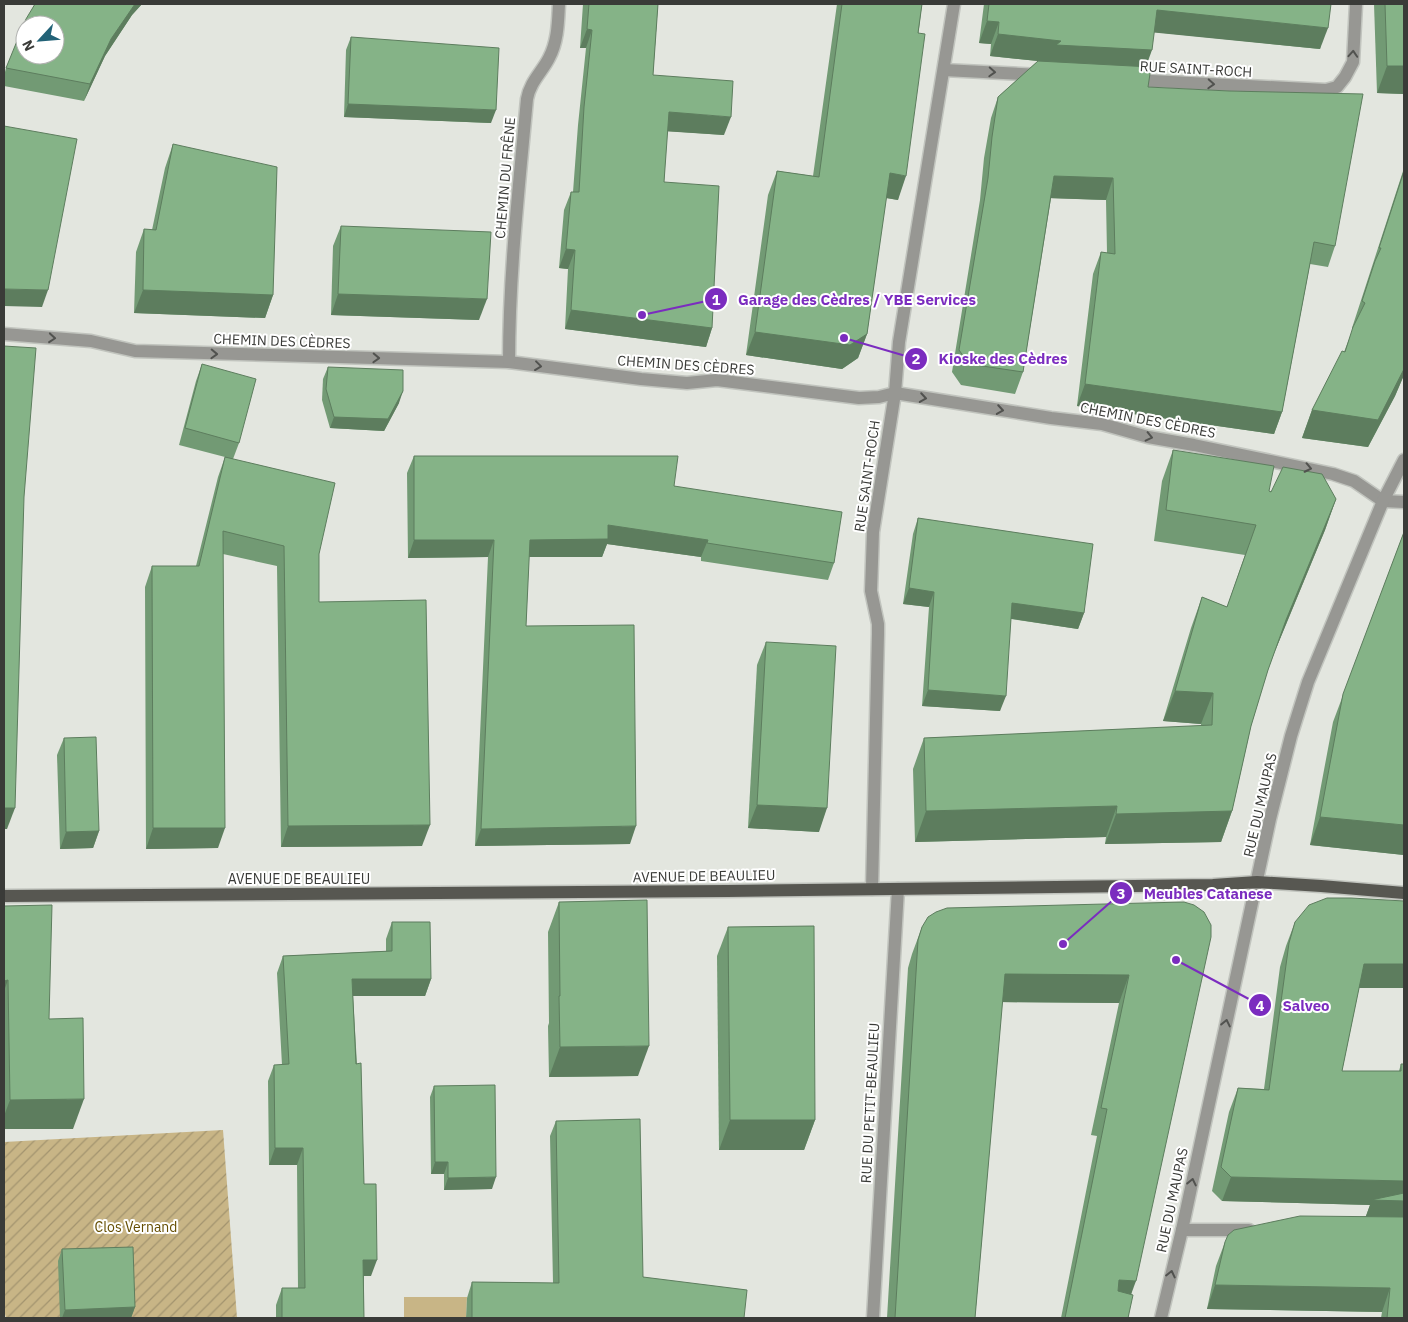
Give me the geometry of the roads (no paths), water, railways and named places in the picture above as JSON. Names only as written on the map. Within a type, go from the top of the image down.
[{"type":"main road","name":"AVENUE DE BEAULIEU","points":[[4,896],[898,889],[1258,882],[1404,894]]},
{"type":"street","name":"CHEMIN DU FRÊNE","points":[[509,362],[514,237],[529,90],[554,46],[557,36],[559,4]]},
{"type":"street","name":"RUE SAINT-ROCH","points":[[872,889],[878,634],[878,624],[871,591],[873,532],[895,393],[899,342],[954,4]]},
{"type":"street","name":"RUE SAINT-ROCH","points":[[1123,80],[1326,90],[1337,87],[1345,77],[1352,62],[1356,4]]},
{"type":"street","points":[[944,70],[1055,76]]},
{"type":"street","name":"CHEMIN DES CÈDRES","points":[[4,334],[91,341],[135,352],[509,362],[641,379],[687,383],[717,380],[859,398],[879,397],[895,393],[1051,418],[1102,424],[1148,437],[1333,474],[1354,481],[1383,501]]},
{"type":"street","name":"RUE DU MAUPAS","points":[[1161,1318],[1182,1230],[1270,819],[1291,736],[1308,682],[1383,501],[1404,460]]},
{"type":"street","points":[[1383,501],[1404,502]]},
{"type":"street","name":"RUE DU PETIT-BEAULIEU","points":[[873,1318],[898,889]]},
{"type":"street","points":[[1182,1230],[1264,1231]]},
{"type":"place","name":"Garage des Cèdres / YBE Services","points":[[642,315]]},
{"type":"place","name":"Kioske des Cèdres","points":[[844,338]]},
{"type":"place","name":"Meubles Catanese","points":[[1063,944]]},
{"type":"place","name":"Salveo","points":[[1176,960]]},
{"type":"park label","name":"Clos Vernand","points":[[136,1227]]}]
